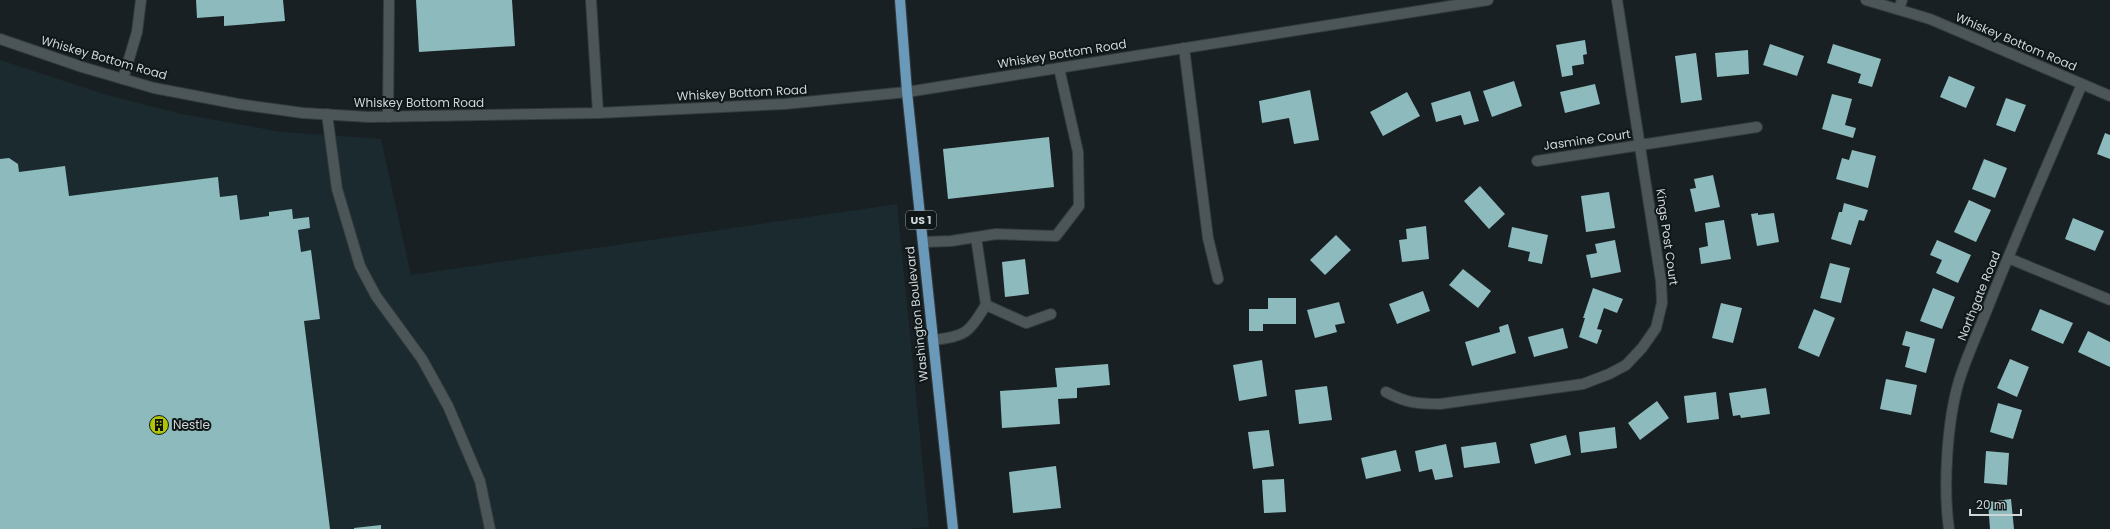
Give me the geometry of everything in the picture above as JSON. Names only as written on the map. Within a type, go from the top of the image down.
[{"type":"main road","name":"Washington Boulevard","points":[[900,0],[907,92],[953,529]]},
{"type":"street","points":[[123,79],[137,32],[141,0]]},
{"type":"street","points":[[388,117],[389,0]]},
{"type":"street","points":[[591,0],[598,113]]},
{"type":"street","name":"Whiskey Bottom Road","points":[[0,39],[18,47],[154,88],[238,104],[327,114],[388,117],[598,113],[785,104],[907,92],[1488,0]]},
{"type":"street","name":"Kings Post Court","points":[[1386,392],[1401,401],[1420,404],[1440,404],[1583,384],[1609,374],[1626,365],[1642,348],[1656,328],[1662,303],[1662,281],[1617,0]]},
{"type":"street","name":"Whiskey Bottom Road","points":[[1866,0],[1901,5],[1930,19],[2110,96]]},
{"type":"street","points":[[1184,48],[1208,238],[1218,279]]},
{"type":"street","points":[[923,242],[996,234],[1056,236],[1079,206],[1078,152],[1059,68]]},
{"type":"street","name":"Northgate Road","points":[[1949,529],[1948,470],[1950,425],[1959,382],[2008,258],[2082,84]]},
{"type":"street","points":[[327,114],[337,189],[360,266],[376,296],[422,359],[448,406],[480,481],[490,529]]},
{"type":"street","name":"Jasmine Court","points":[[1537,161],[1757,127]]},
{"type":"street","points":[[933,340],[958,337],[973,326],[986,305],[976,237]]},
{"type":"street","points":[[2008,258],[2110,300]]},
{"type":"street","points":[[986,305],[1026,323],[1051,314]]},
{"type":"shaded area","points":[[0,60],[107,95],[182,114],[282,132],[381,139],[411,275],[897,204],[929,527],[909,529],[0,529]]},
{"type":"building","points":[[196,0],[283,0],[285,21],[224,26],[224,16],[197,18]]},
{"type":"building","points":[[416,0],[512,0],[515,46],[419,52]]},
{"type":"building","points":[[1585,40],[1587,54],[1583,55],[1584,64],[1572,66],[1573,75],[1562,77],[1556,45]]},
{"type":"building","points":[[1770,44],[1804,56],[1797,76],[1763,65]]},
{"type":"building","points":[[1833,44],[1881,59],[1872,87],[1858,83],[1861,74],[1827,63]]},
{"type":"building","points":[[1748,50],[1749,74],[1717,77],[1715,53]]},
{"type":"building","points":[[1696,53],[1702,100],[1681,103],[1675,56]]},
{"type":"building","points":[[1949,76],[1975,87],[1966,108],[1940,97]]},
{"type":"building","points":[[1514,81],[1522,106],[1492,117],[1483,91]]},
{"type":"building","points":[[1595,84],[1600,104],[1565,113],[1560,92]]},
{"type":"building","points":[[1310,90],[1319,140],[1294,144],[1289,118],[1262,123],[1259,101]]},
{"type":"building","points":[[1470,91],[1479,121],[1464,125],[1461,115],[1436,122],[1431,103]]},
{"type":"building","points":[[1407,92],[1420,116],[1383,136],[1370,112]]},
{"type":"building","points":[[1832,94],[1852,99],[1845,125],[1856,128],[1853,138],[1822,129]]},
{"type":"building","points":[[2006,98],[2026,105],[2015,132],[1996,125]]},
{"type":"building","points":[[2105,133],[2110,135],[2110,159],[2097,154]]},
{"type":"building","points":[[1049,137],[1054,187],[948,199],[943,149]]},
{"type":"building","points":[[1852,150],[1876,156],[1868,188],[1836,179],[1842,158],[1849,160]]},
{"type":"building","name":"Nestle","points":[[9,158],[18,164],[19,172],[65,166],[69,196],[218,177],[220,197],[237,195],[240,220],[269,216],[269,212],[292,209],[293,219],[309,217],[310,228],[298,230],[301,252],[311,250],[320,319],[304,321],[330,529],[0,529],[0,159]]},
{"type":"building","points":[[1984,159],[2007,168],[1995,198],[1972,189]]},
{"type":"building","points":[[1713,175],[1720,207],[1695,212],[1690,189],[1696,188],[1694,179]]},
{"type":"building","points":[[1480,186],[1505,214],[1489,229],[1464,201]]},
{"type":"building","points":[[1609,192],[1615,228],[1586,232],[1581,196]]},
{"type":"building","points":[[1969,200],[1991,210],[1976,242],[1954,232]]},
{"type":"building","points":[[1844,203],[1868,210],[1864,221],[1859,220],[1851,245],[1831,239],[1839,212],[1842,212]]},
{"type":"building","points":[[1758,213],[1758,215],[1774,213],[1779,242],[1757,246],[1751,214]]},
{"type":"building","points":[[2073,218],[2104,231],[2095,251],[2065,239]]},
{"type":"building","points":[[1724,220],[1731,259],[1701,264],[1699,248],[1708,246],[1705,223]]},
{"type":"building","points":[[1426,226],[1429,259],[1402,262],[1399,240],[1407,239],[1406,229]]},
{"type":"building","points":[[1512,227],[1548,235],[1542,264],[1528,261],[1530,252],[1508,247]]},
{"type":"building","points":[[1336,235],[1351,250],[1325,275],[1310,260]]},
{"type":"building","points":[[1615,240],[1621,272],[1591,278],[1586,255],[1597,253],[1595,244]]},
{"type":"building","points":[[1937,240],[1971,255],[1958,283],[1936,273],[1942,260],[1930,255]]},
{"type":"building","points":[[1025,259],[1029,294],[1005,297],[1002,262]]},
{"type":"building","points":[[1830,263],[1850,268],[1841,303],[1820,298]]},
{"type":"building","points":[[1463,269],[1491,291],[1478,308],[1449,285]]},
{"type":"building","points":[[1593,288],[1623,299],[1617,313],[1604,308],[1597,329],[1602,330],[1597,344],[1579,337],[1585,318],[1583,318]]},
{"type":"building","points":[[1933,288],[1955,297],[1942,329],[1920,321]]},
{"type":"building","points":[[1423,291],[1430,311],[1397,324],[1389,304]]},
{"type":"building","points":[[1268,298],[1296,298],[1296,324],[1263,324],[1263,331],[1249,331],[1249,309],[1268,309]]},
{"type":"building","points":[[1339,302],[1345,323],[1335,325],[1337,332],[1315,338],[1307,310]]},
{"type":"building","points":[[1721,303],[1742,308],[1733,343],[1712,338]]},
{"type":"building","points":[[1814,309],[1835,318],[1819,357],[1798,348]]},
{"type":"building","points":[[2040,309],[2073,323],[2063,344],[2031,330]]},
{"type":"building","points":[[1508,324],[1516,353],[1472,366],[1465,342],[1500,332],[1499,327]]},
{"type":"building","points":[[1563,328],[1568,348],[1534,357],[1528,337]]},
{"type":"building","points":[[1906,331],[1935,339],[1926,373],[1905,367],[1910,347],[1902,345]]},
{"type":"building","points":[[2088,331],[2110,342],[2110,367],[2078,352]]},
{"type":"building","points":[[2010,359],[2029,367],[2017,397],[1997,388]]},
{"type":"building","points":[[1262,360],[1267,396],[1239,401],[1233,365]]},
{"type":"building","points":[[1108,364],[1110,385],[1077,388],[1077,398],[1058,399],[1060,424],[1002,428],[1000,391],[1057,387],[1055,368]]},
{"type":"building","points":[[1886,379],[1917,385],[1911,415],[1880,409]]},
{"type":"building","points":[[1327,386],[1332,420],[1299,424],[1295,390]]},
{"type":"building","points":[[1766,388],[1770,414],[1741,418],[1740,415],[1733,416],[1729,393]]},
{"type":"building","points":[[1716,392],[1719,419],[1687,423],[1684,396]]},
{"type":"building","points":[[1657,401],[1669,418],[1640,440],[1628,423]]},
{"type":"building","points":[[1998,403],[2022,410],[2013,439],[1990,432]]},
{"type":"building","points":[[1615,427],[1617,448],[1581,453],[1579,432]]},
{"type":"building","points":[[1269,430],[1274,466],[1253,469],[1248,432]]},
{"type":"building","points":[[1566,435],[1571,455],[1535,464],[1530,444]]},
{"type":"building","points":[[1496,442],[1500,463],[1464,468],[1461,447]]},
{"type":"building","points":[[1446,444],[1453,477],[1435,480],[1432,469],[1419,472],[1415,451]]},
{"type":"building","points":[[1396,450],[1401,471],[1366,479],[1361,458]]},
{"type":"building","points":[[1986,451],[2009,453],[2007,485],[1984,483]]},
{"type":"building","points":[[1056,466],[1061,508],[1013,513],[1009,472]]},
{"type":"building","points":[[1284,479],[1286,512],[1264,513],[1262,480]]},
{"type":"building","points":[[2011,499],[2014,529],[1990,529],[1988,502]]},
{"type":"building","points":[[381,525],[381,529],[354,529],[354,528]]},
{"type":"place","name":"Nestle","points":[[159,425]]}]
